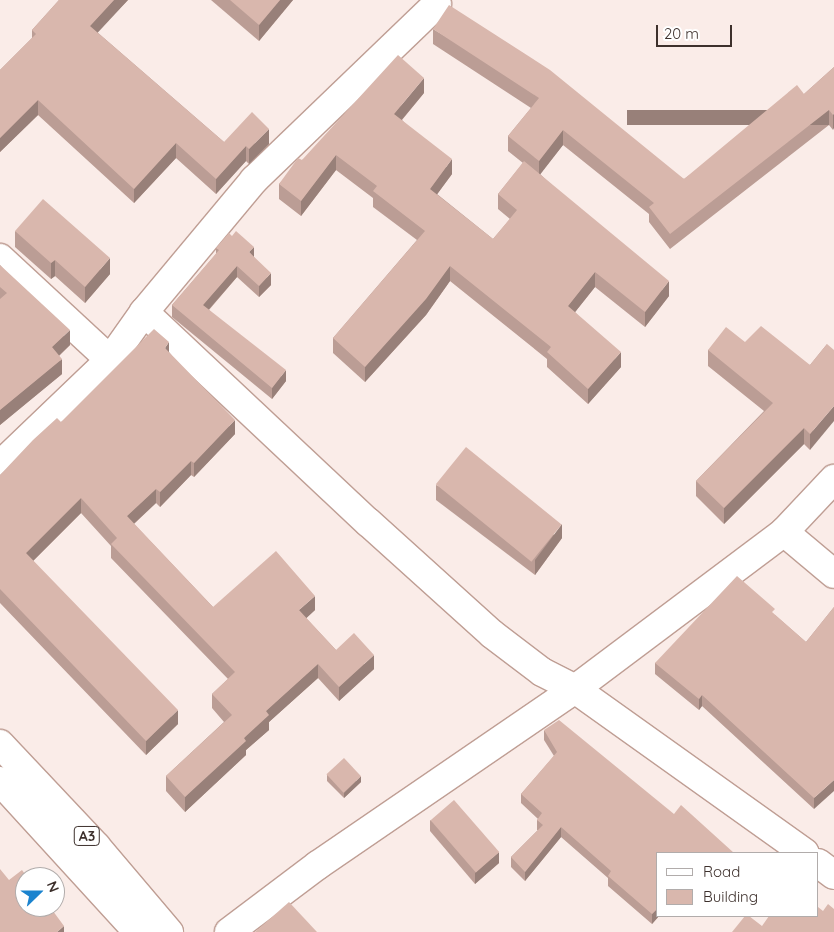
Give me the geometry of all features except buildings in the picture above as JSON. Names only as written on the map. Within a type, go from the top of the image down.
[{"type":"main road","points":[[0,465],[110,360],[144,312],[254,180],[437,4]]},
{"type":"main road","points":[[0,258],[110,360]]},
{"type":"main road","points":[[144,312],[492,634],[542,672],[575,689],[804,852]]},
{"type":"main road","points":[[229,932],[318,865],[575,689],[784,532],[834,479]]},
{"type":"main road","points":[[784,532],[834,574]]},
{"type":"main road","name":"A3","points":[[0,744],[96,846],[169,932]]},
{"type":"main road","name":"A3","points":[[0,781],[138,932]]},
{"type":"main road","points":[[819,864],[834,875]]}]
